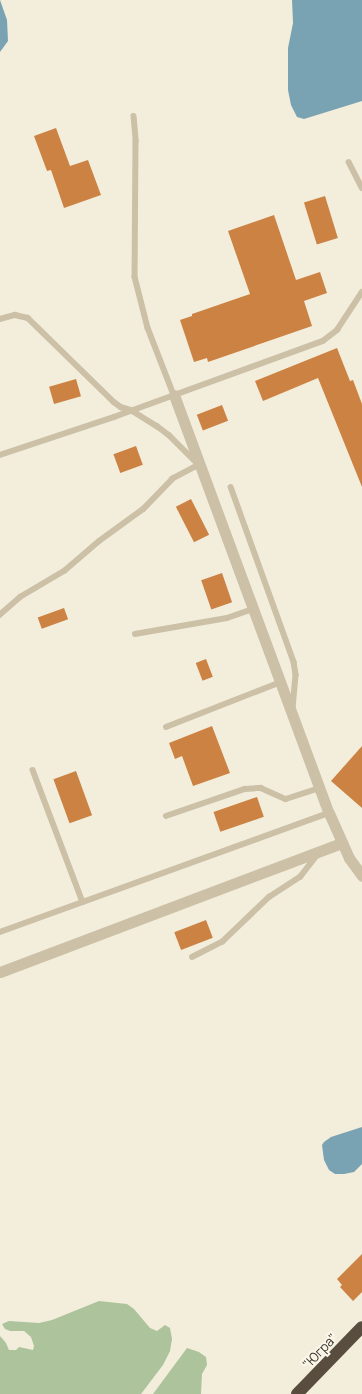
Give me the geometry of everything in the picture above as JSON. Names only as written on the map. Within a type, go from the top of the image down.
[{"type":"highway","name":"\"Югра\"","points":[[297,1394],[362,1328]]},
{"type":"street","points":[[174,395],[199,466],[329,813],[341,843],[349,858],[362,876]]},
{"type":"street","points":[[0,972],[341,843]]},
{"type":"lane","points":[[134,116],[136,141],[135,277],[148,328],[174,395]]},
{"type":"lane","points":[[349,162],[362,188]]},
{"type":"lane","points":[[0,455],[174,395],[323,341],[337,330],[362,292]]},
{"type":"lane","points":[[0,319],[15,316],[28,318],[114,402],[121,407],[131,410],[169,435],[199,466],[173,479],[144,510],[100,540],[65,571],[21,597],[0,615]]},
{"type":"lane","points":[[231,487],[294,662],[296,675],[292,713]]},
{"type":"lane","points":[[135,634],[227,618],[253,609]]},
{"type":"lane","points":[[166,727],[281,682]]},
{"type":"lane","points":[[33,770],[83,902]]},
{"type":"lane","points":[[166,816],[246,789],[261,788],[286,799],[320,788]]},
{"type":"lane","points":[[0,932],[329,813]]},
{"type":"lane","points":[[192,956],[222,942],[268,897],[300,877],[320,851]]},
{"type":"green space","points":[[99,1301],[127,1304],[134,1309],[150,1328],[157,1331],[165,1325],[170,1328],[172,1339],[170,1351],[163,1365],[141,1394],[0,1394],[0,1336],[6,1343],[9,1350],[16,1350],[19,1347],[33,1350],[34,1346],[31,1337],[24,1331],[10,1331],[5,1329],[2,1324],[9,1321],[39,1323],[52,1320]]},
{"type":"green space","points":[[187,1348],[199,1352],[206,1357],[207,1365],[202,1374],[201,1394],[153,1394]]},
{"type":"water","points":[[0,0],[7,20],[8,41],[0,52]]},
{"type":"water","points":[[292,0],[362,0],[362,101],[304,119],[297,117],[291,105],[288,90],[288,48],[293,23]]},
{"type":"water","points":[[362,1127],[362,1164],[354,1172],[344,1174],[335,1174],[329,1170],[324,1160],[322,1145],[324,1142],[331,1137]]},
{"type":"building","points":[[56,128],[70,166],[88,160],[101,195],[64,208],[51,170],[47,171],[34,136]]},
{"type":"building","points":[[325,196],[338,238],[317,245],[304,202]]},
{"type":"building","points":[[274,215],[296,280],[320,272],[327,293],[304,301],[312,326],[208,362],[207,358],[194,362],[180,320],[192,316],[192,314],[250,294],[228,231]]},
{"type":"building","points":[[337,348],[350,381],[353,380],[362,404],[362,487],[318,378],[263,401],[255,381]]},
{"type":"building","points":[[76,379],[81,396],[54,404],[49,387]]},
{"type":"building","points":[[222,405],[228,421],[203,431],[197,415]]},
{"type":"building","points":[[136,446],[143,465],[120,473],[113,454]]},
{"type":"building","points":[[191,499],[209,535],[194,542],[176,507]]},
{"type":"building","points":[[222,573],[232,602],[211,609],[201,580]]},
{"type":"building","points":[[64,608],[68,619],[42,629],[38,618]]},
{"type":"building","points":[[206,659],[213,677],[203,681],[196,663]]},
{"type":"building","points":[[212,726],[230,773],[193,786],[182,756],[175,759],[169,743]]},
{"type":"building","points":[[362,746],[362,808],[331,781]]},
{"type":"building","points":[[76,771],[92,815],[70,823],[53,779]]},
{"type":"building","points":[[257,797],[264,817],[220,832],[214,812]]},
{"type":"building","points":[[206,920],[213,938],[181,950],[174,932]]},
{"type":"building","points":[[362,1254],[362,1292],[353,1301],[340,1287],[342,1285],[337,1279]]}]
